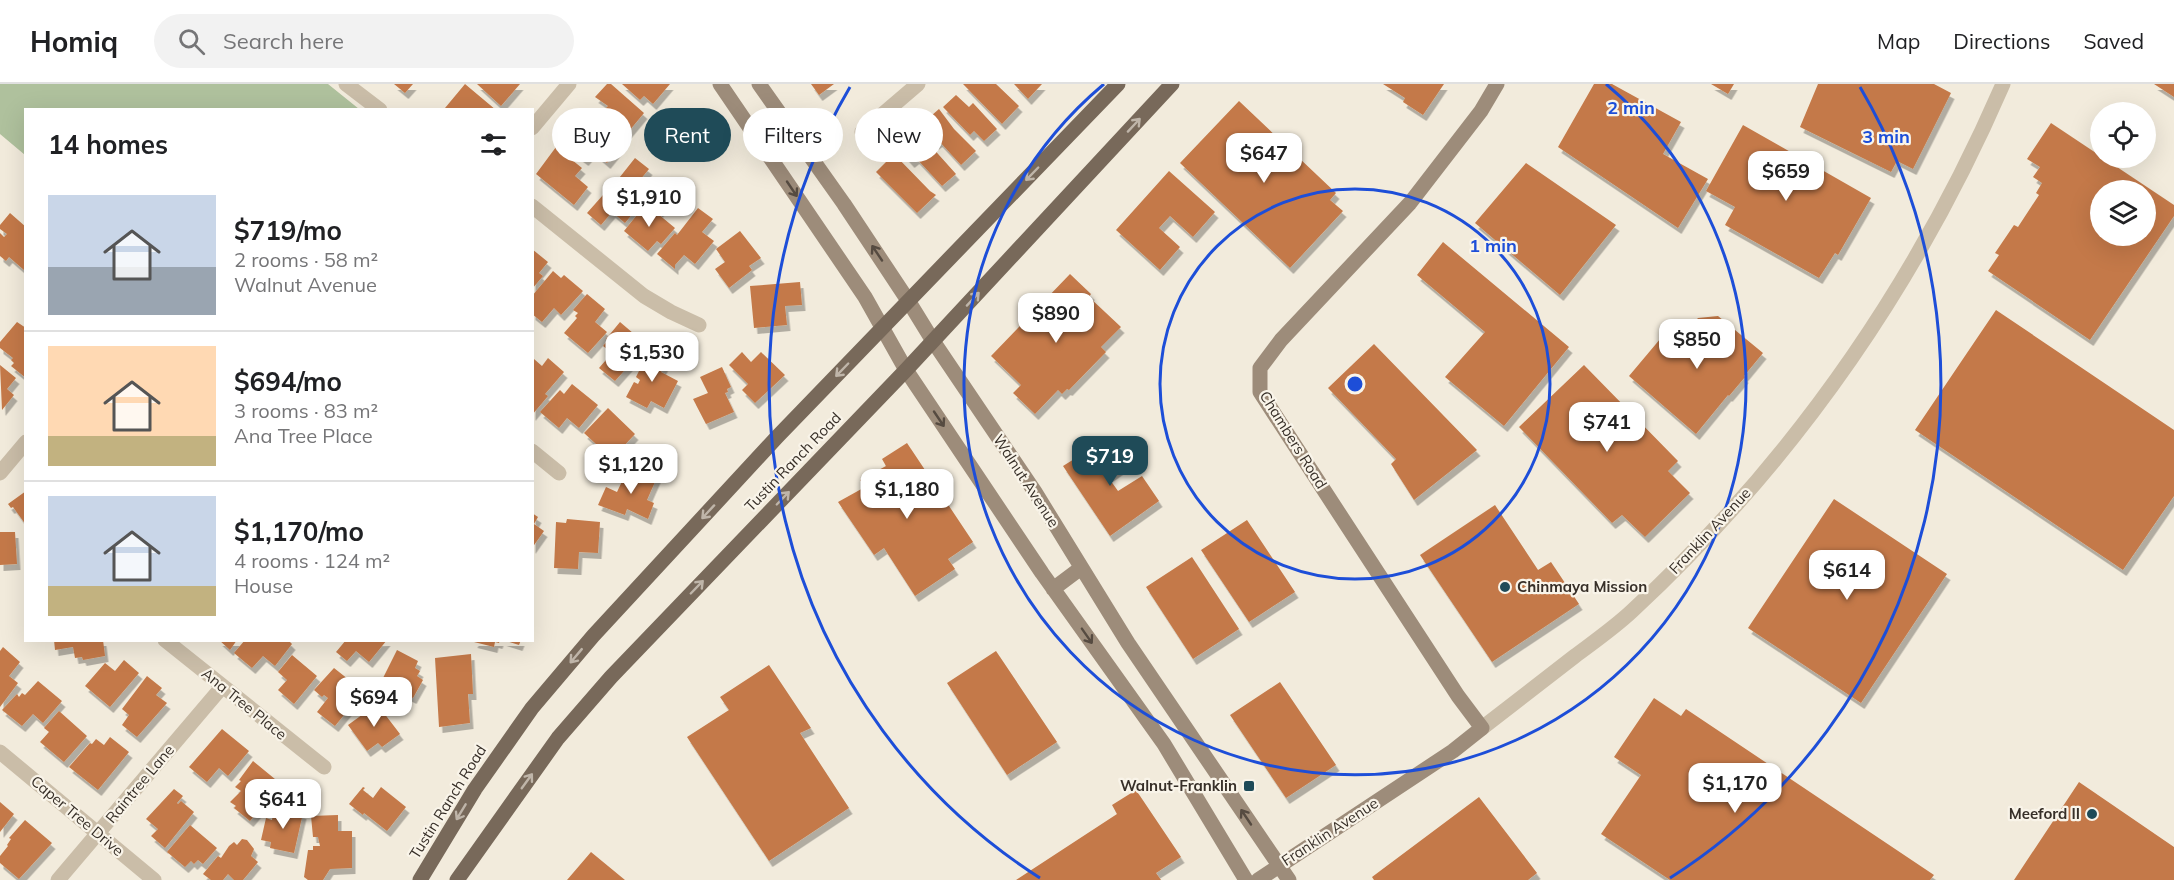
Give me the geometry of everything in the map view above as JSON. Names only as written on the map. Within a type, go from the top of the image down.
[{"type":"main road","points":[[720,84],[866,297],[906,370],[1053,589],[1164,744],[1246,880]]},
{"type":"main road","name":"Walnut Avenue","points":[[759,84],[844,204],[1035,492],[1128,643],[1289,880]]},
{"type":"main road","name":"Tustin Ranch Road","points":[[420,880],[475,789],[540,699],[593,636],[676,545],[1118,84]]},
{"type":"main road","name":"Tustin Ranch Road","points":[[457,880],[558,738],[611,677],[906,370],[1172,84]]},
{"type":"main road","name":"Chambers Road","points":[[1482,728],[1458,696],[1260,392],[1260,368],[1281,340],[1410,203],[1481,111],[1497,84]]},
{"type":"main road","points":[[1053,589],[1082,568]]},
{"type":"main road","name":"Franklin Avenue","points":[[1258,880],[1453,751],[1482,728]]},
{"type":"street","points":[[346,84],[377,108]]},
{"type":"street","points":[[534,126],[569,84]]},
{"type":"street","points":[[890,108],[918,84]]},
{"type":"street","name":"Franklin Avenue","points":[[1482,728],[1632,612],[1740,500],[1811,417],[1913,264],[2003,84]]},
{"type":"street","points":[[534,208],[644,296],[699,325]]},
{"type":"street","points":[[0,473],[24,444]]},
{"type":"street","points":[[534,453],[559,473]]},
{"type":"street","name":"Ana Tree Place","points":[[167,642],[324,767]]},
{"type":"street","name":"Raintree Lane","points":[[58,880],[222,687]]},
{"type":"street","name":"Caper Tree Drive","points":[[0,752],[154,880]]},
{"type":"green space","points":[[0,84],[328,84],[358,108],[24,108],[24,154],[0,134]]},
{"type":"building","points":[[394,84],[413,84],[405,93]]},
{"type":"building","points":[[465,84],[494,108],[445,108]]},
{"type":"building","points":[[477,84],[520,84],[501,106]]},
{"type":"building","points":[[607,84],[611,84],[644,113],[632,127],[632,108],[606,108],[608,106],[595,97]]},
{"type":"building","points":[[622,84],[670,84],[653,104],[644,96],[640,100]]},
{"type":"building","points":[[811,84],[834,84],[819,95]]},
{"type":"building","points":[[963,84],[996,84],[1019,106],[1002,124]]},
{"type":"building","points":[[1014,84],[1042,84],[1028,99]]},
{"type":"building","points":[[1383,84],[1444,84],[1423,115],[1403,102],[1405,98]]},
{"type":"building","points":[[1594,84],[1612,84],[1681,122],[1663,154],[1708,179],[1678,228],[1558,147]]},
{"type":"building","points":[[1711,84],[1734,84],[1728,94]]},
{"type":"building","points":[[1818,84],[1934,84],[1951,93],[1913,169],[1897,161],[1891,172],[1800,127]]},
{"type":"building","points":[[2154,84],[2174,84],[2174,97]]},
{"type":"building","points":[[956,95],[969,107],[973,103],[997,129],[984,141],[974,131],[970,135],[943,107]]},
{"type":"building","points":[[1239,101],[1336,193],[1330,200],[1343,211],[1290,268],[1180,163]]},
{"type":"building","points":[[943,114],[976,151],[961,165],[943,145]]},
{"type":"building","points":[[2051,123],[2090,149],[2090,168],[2118,168],[2136,180],[2090,180],[2090,246],[2154,246],[2090,340],[1988,271],[1999,255],[1995,253],[2014,225],[2018,227],[2039,195],[2036,193],[2042,183],[2033,177],[2040,167],[2027,159]]},
{"type":"building","points":[[1743,125],[1871,198],[1838,255],[1835,253],[1819,278],[1725,225],[1735,207],[1706,191]]},
{"type":"building","points":[[552,152],[552,162],[575,162],[582,168],[575,176],[588,187],[574,205],[536,174]]},
{"type":"building","points":[[635,158],[649,169],[630,192],[642,202],[625,223],[612,212],[601,225],[587,213],[603,195],[604,197]]},
{"type":"building","points":[[943,159],[956,174],[942,186],[920,162],[943,162]]},
{"type":"building","points":[[886,162],[902,162],[936,195],[917,213],[876,172]]},
{"type":"building","points":[[1526,163],[1616,225],[1560,295],[1475,223]]},
{"type":"building","points":[[1169,171],[1215,212],[1193,237],[1170,216],[1159,228],[1180,247],[1160,270],[1116,230]]},
{"type":"building","points":[[662,187],[673,196],[659,212],[648,202]]},
{"type":"building","points":[[2156,193],[2174,205],[2174,216],[2156,243]]},
{"type":"building","points":[[646,204],[675,228],[661,244],[657,241],[648,251],[624,231]]},
{"type":"building","points":[[698,208],[713,219],[702,232],[714,241],[695,264],[684,255],[675,265],[675,269],[657,254],[675,233],[677,235]]},
{"type":"building","points":[[10,213],[24,225],[24,270],[9,257],[6,261],[0,256],[0,233],[4,237],[7,234],[0,229],[0,225]]},
{"type":"building","points":[[740,231],[761,258],[749,266],[752,270],[729,288],[715,269],[725,262],[716,249]]},
{"type":"building","points":[[1443,242],[1569,347],[1504,426],[1445,377],[1485,332],[1417,275]]},
{"type":"building","points":[[534,251],[548,262],[539,273],[543,276],[534,287]]},
{"type":"building","points":[[553,271],[561,278],[564,275],[583,291],[561,315],[554,308],[542,322],[534,316],[534,294]]},
{"type":"building","points":[[1070,274],[1091,294],[1089,297],[1121,327],[1101,347],[1106,352],[1069,390],[1067,389],[1062,394],[1058,390],[1035,414],[1013,393],[1021,385],[991,356]]},
{"type":"building","points":[[800,282],[802,305],[785,306],[787,325],[754,328],[750,286]]},
{"type":"building","points":[[587,294],[605,309],[595,322],[607,332],[588,353],[564,333],[577,318],[575,316],[578,313],[573,310]]},
{"type":"building","points":[[1996,310],[2174,430],[2174,496],[2123,570],[1915,430]]},
{"type":"building","points":[[1718,316],[1763,353],[1696,434],[1629,376],[1666,332],[1677,341],[1698,318]]},
{"type":"building","points":[[17,322],[24,327],[24,376],[11,366],[14,363],[11,360],[13,358],[0,348],[0,342]]},
{"type":"building","points":[[620,322],[647,345],[615,381],[599,368],[612,353],[603,346],[608,340],[606,339]]},
{"type":"building","points":[[1374,344],[1477,450],[1414,500],[1391,464],[1396,459],[1328,388]]},
{"type":"building","points":[[649,351],[667,360],[661,372],[678,381],[664,408],[651,401],[647,408],[626,397],[634,382],[638,384],[640,380],[636,377]]},
{"type":"building","points":[[742,352],[751,362],[761,352],[785,375],[755,403],[742,390],[748,384],[729,365]]},
{"type":"building","points":[[548,358],[564,372],[545,394],[548,396],[534,413],[534,359],[542,366]]},
{"type":"building","points":[[0,365],[16,378],[7,389],[14,395],[2,410]]},
{"type":"building","points":[[1584,365],[1678,461],[1668,471],[1690,493],[1645,537],[1622,515],[1612,523],[1519,427]]},
{"type":"building","points":[[722,367],[731,387],[725,393],[734,412],[706,424],[693,399],[708,393],[700,377]]},
{"type":"building","points":[[572,384],[598,405],[579,428],[567,418],[559,428],[540,412],[560,390],[564,394]]},
{"type":"building","points":[[608,408],[635,434],[621,449],[617,445],[608,455],[584,433]]},
{"type":"building","points":[[1115,437],[1131,461],[1108,477],[1118,491],[1142,476],[1159,501],[1110,536],[1063,466],[1087,451],[1089,454]]},
{"type":"building","points":[[907,443],[973,542],[948,559],[955,569],[915,596],[884,548],[874,555],[838,502],[865,487],[860,480],[886,466],[882,459]]},
{"type":"building","points":[[642,467],[658,475],[647,500],[654,503],[648,519],[627,509],[625,515],[598,505],[606,487],[617,492],[626,473],[638,478]]},
{"type":"building","points":[[24,492],[24,522],[13,507],[11,508],[8,504]]},
{"type":"building","points":[[1834,499],[1947,574],[1861,703],[1748,628]]},
{"type":"building","name":"Chinmaya Mission","points":[[1495,505],[1538,570],[1551,562],[1579,604],[1492,662],[1420,555]]},
{"type":"building","points":[[567,519],[600,522],[598,553],[579,552],[578,569],[554,568],[556,522],[566,523]]},
{"type":"building","points":[[1247,520],[1295,592],[1249,622],[1201,550]]},
{"type":"building","points":[[534,524],[544,531],[534,545]]},
{"type":"building","points":[[0,532],[15,532],[17,564],[0,565]]},
{"type":"building","points":[[1192,557],[1239,629],[1193,659],[1146,587]]},
{"type":"building","points":[[54,642],[103,642],[105,656],[83,660],[82,657],[75,658],[73,647],[55,650]]},
{"type":"building","points":[[221,642],[236,642],[230,650]]},
{"type":"building","points":[[243,642],[290,642],[292,644],[275,666],[263,656],[252,668],[234,653]]},
{"type":"building","points":[[344,642],[385,642],[369,662],[356,651],[347,661],[336,652]]},
{"type":"building","points":[[474,642],[495,642],[494,647]]},
{"type":"building","points":[[3,647],[20,662],[9,676],[18,683],[0,707],[0,651]]},
{"type":"building","points":[[397,650],[418,661],[415,668],[420,671],[417,676],[423,680],[413,698],[381,682]]},
{"type":"building","points":[[996,651],[1057,742],[1007,775],[947,683]]},
{"type":"building","points":[[471,654],[473,694],[468,694],[470,723],[439,727],[435,658]]},
{"type":"building","points":[[292,655],[317,676],[294,704],[278,690],[287,680],[278,672]]},
{"type":"building","points":[[124,660],[139,673],[110,707],[85,686],[105,663],[115,671]]},
{"type":"building","points":[[769,665],[811,728],[800,733],[849,808],[769,861],[687,737],[729,710],[720,697]]},
{"type":"building","points":[[334,668],[358,687],[344,703],[346,705],[344,707],[348,710],[335,726],[317,712],[328,698],[324,695],[322,697],[314,690]]},
{"type":"building","points":[[147,676],[162,688],[156,695],[167,703],[137,737],[122,725],[129,715],[122,709]]},
{"type":"building","points":[[38,681],[62,701],[43,723],[33,714],[22,726],[2,710],[17,694],[19,697],[22,693],[25,695]]},
{"type":"building","points":[[1280,682],[1336,765],[1286,798],[1230,715]]},
{"type":"building","points":[[1654,698],[1681,716],[1686,709],[1934,875],[1930,880],[1670,880],[1601,834],[1641,775],[1614,757]]},
{"type":"building","points":[[377,704],[400,734],[382,747],[378,743],[367,751],[348,725]]},
{"type":"building","points":[[59,711],[87,736],[64,762],[40,742],[49,732],[44,728]]},
{"type":"building","points":[[222,729],[249,751],[228,776],[219,768],[207,782],[189,767]]},
{"type":"building","points":[[110,737],[129,752],[98,790],[69,767],[90,743],[92,744],[96,739],[104,745]]},
{"type":"building","points":[[253,761],[281,784],[250,821],[230,802],[241,791],[235,787]]},
{"type":"building","name":"Meeford II","points":[[2079,782],[2174,847],[2174,880],[2014,880]]},
{"type":"building","points":[[363,787],[365,788],[363,790],[373,798],[381,787],[406,807],[387,831],[349,804]]},
{"type":"building","points":[[174,789],[183,796],[177,803],[181,801],[194,812],[165,848],[151,836],[158,829],[146,819]]},
{"type":"building","points":[[1136,790],[1181,857],[1156,873],[1161,880],[1016,880],[1117,814],[1112,805]]},
{"type":"building","points":[[1479,797],[1537,873],[1528,880],[1374,880],[1372,877]]},
{"type":"building","points":[[0,802],[14,814],[0,832]]},
{"type":"building","points":[[280,808],[303,813],[294,853],[270,848],[271,842],[261,840],[266,818],[272,820],[273,814],[278,815]]},
{"type":"building","points":[[338,815],[338,831],[352,831],[352,868],[330,869],[323,880],[308,880],[304,877],[308,850],[313,850],[313,846],[320,846],[318,837],[313,837],[311,816]]},
{"type":"building","points":[[25,820],[52,843],[19,879],[0,863],[0,856],[8,846],[11,839],[9,838]]},
{"type":"building","points":[[190,825],[217,848],[203,864],[198,860],[194,864],[191,861],[185,867],[167,852]]},
{"type":"building","points":[[242,839],[247,840],[254,849],[251,856],[258,862],[243,880],[234,880],[228,874],[223,880],[211,880],[203,874],[218,856],[221,858],[229,846],[234,842],[237,845]]},
{"type":"building","points":[[591,852],[625,880],[567,880]]},
{"type":"place","name":"Chinmaya Mission","points":[[1505,587]]},
{"type":"place","name":"Walnut-Franklin","points":[[1249,786]]},
{"type":"place","name":"Meeford II","points":[[2092,814]]}]
